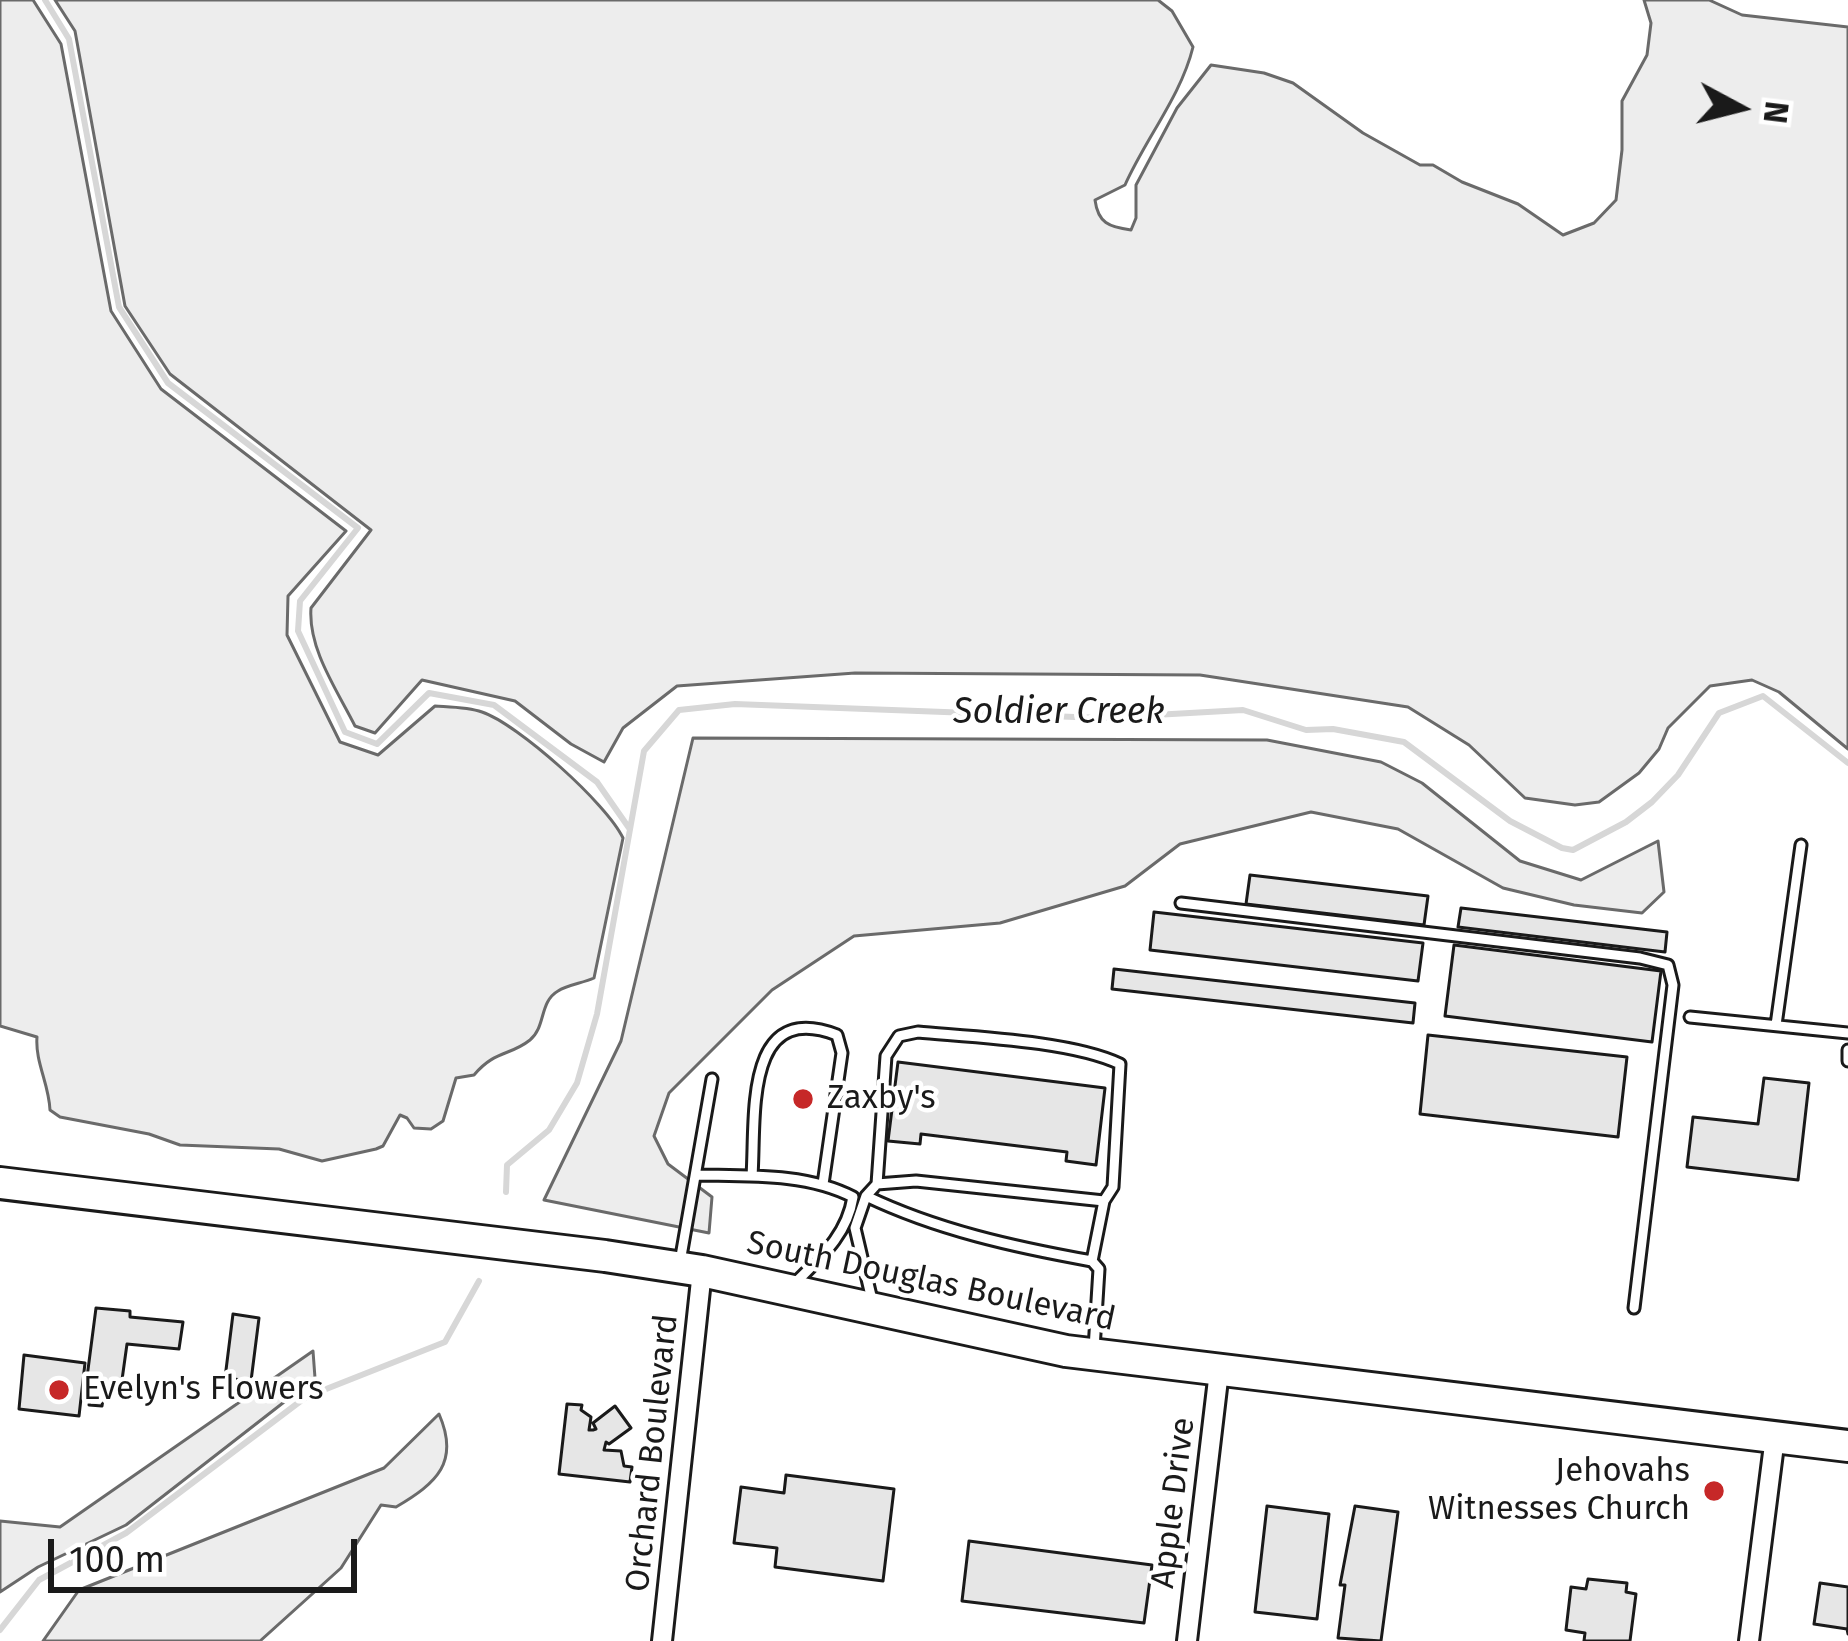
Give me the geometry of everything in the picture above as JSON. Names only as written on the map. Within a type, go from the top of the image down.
[{"type":"main road","name":"South Douglas Boulevard","points":[[0,1183],[691,1270],[1004,1340],[1094,1354],[1848,1446]]},
{"type":"street","name":"Orchard Boulevard","points":[[662,1641],[691,1270]]},
{"type":"street","name":"Apple Drive","points":[[1187,1641],[1219,1371]]},
{"type":"street","points":[[1749,1641],[1775,1437]]},
{"type":"lane","points":[[1776,1025],[1801,845]]},
{"type":"lane","points":[[1181,902],[1668,965],[1673,985],[1634,1308]]},
{"type":"lane","points":[[1690,1017],[1848,1033]]},
{"type":"lane","points":[[752,1176],[764,1053],[786,1030],[805,1028],[837,1035],[842,1053],[823,1184]]},
{"type":"lane","points":[[855,1228],[866,1196],[877,1184],[886,1056],[899,1036],[917,1032],[1102,1055],[1120,1064],[1113,1187],[1104,1201],[1092,1262]]},
{"type":"lane","points":[[1848,1050],[1848,1061]]},
{"type":"lane","points":[[691,1270],[712,1079]]},
{"type":"lane","points":[[698,1175],[823,1184],[853,1197],[837,1241],[788,1290]]},
{"type":"lane","points":[[877,1184],[916,1181],[1104,1201]]},
{"type":"lane","points":[[866,1196],[906,1215],[986,1239],[1092,1262],[1099,1269],[1094,1354]]},
{"type":"lane","points":[[850,1215],[872,1308]]},
{"type":"shaded area","points":[[0,0],[33,0],[61,44],[111,311],[161,389],[346,531],[288,596],[287,635],[340,742],[378,755],[435,706],[482,712],[517,732],[560,767],[623,838],[594,978],[552,996],[530,1040],[489,1061],[474,1075],[456,1078],[443,1121],[431,1129],[414,1128],[400,1115],[383,1146],[376,1149],[322,1161],[279,1149],[180,1145],[149,1134],[60,1117],[50,1110],[37,1037],[0,1026]]},
{"type":"shaded area","points":[[55,0],[1158,0],[1172,11],[1193,47],[1180,83],[1125,185],[1095,200],[1106,222],[1131,230],[1136,218],[1136,185],[1177,108],[1211,65],[1293,83],[1363,133],[1420,165],[1433,165],[1518,204],[1563,235],[1594,223],[1616,200],[1622,101],[1647,55],[1651,23],[1644,0],[1709,0],[1742,15],[1848,27],[1848,749],[1779,692],[1752,680],[1710,686],[1668,728],[1659,749],[1639,773],[1599,802],[1575,805],[1525,798],[1469,745],[1408,707],[1200,675],[855,673],[677,686],[623,728],[604,762],[571,744],[515,701],[422,680],[375,733],[355,726],[319,654],[311,608],[371,530],[170,374],[125,306],[75,31]]},
{"type":"shaded area","points":[[693,738],[1267,740],[1381,762],[1422,783],[1520,861],[1581,880],[1658,841],[1664,892],[1642,913],[1574,905],[1503,888],[1398,829],[1311,812],[1180,844],[1125,886],[1000,923],[854,936],[772,990],[669,1093],[654,1136],[668,1164],[712,1197],[709,1233],[544,1200],[621,1041]]},
{"type":"shaded area","points":[[313,1351],[315,1378],[126,1525],[38,1567],[0,1592],[0,1521],[60,1527]]},
{"type":"shaded area","points":[[439,1414],[447,1445],[441,1470],[396,1507],[381,1505],[341,1568],[260,1641],[43,1641],[79,1590],[384,1468]]},
{"type":"building","points":[[1250,875],[1428,896],[1424,925],[1246,904]]},
{"type":"building","points":[[1461,908],[1667,932],[1665,952],[1458,927]]},
{"type":"building","points":[[1154,912],[1423,943],[1418,981],[1150,950]]},
{"type":"building","points":[[1454,945],[1661,971],[1652,1042],[1445,1016]]},
{"type":"building","points":[[1114,969],[1415,1003],[1413,1023],[1112,989]]},
{"type":"building","points":[[1428,1035],[1627,1057],[1618,1137],[1420,1114]]},
{"type":"building","points":[[898,1062],[1105,1088],[1096,1165],[1066,1161],[1067,1152],[921,1134],[920,1144],[888,1141]]},
{"type":"building","points":[[1764,1078],[1809,1083],[1798,1180],[1687,1167],[1693,1117],[1758,1124]]},
{"type":"building","points":[[96,1308],[183,1322],[179,1349],[127,1344],[121,1387],[105,1385],[102,1406],[89,1405],[92,1385],[86,1385]]},
{"type":"building","points":[[233,1314],[259,1318],[251,1381],[225,1378]]},
{"type":"building","points":[[24,1355],[85,1363],[79,1416],[19,1409]]},
{"type":"building","points":[[567,1404],[582,1405],[581,1410],[591,1417],[589,1430],[596,1429],[593,1423],[615,1406],[631,1428],[606,1442],[604,1450],[621,1451],[624,1466],[632,1467],[630,1482],[559,1474]]},
{"type":"building","points":[[786,1475],[894,1489],[883,1581],[775,1567],[777,1548],[734,1543],[741,1487],[784,1493]]},
{"type":"building","points":[[1267,1506],[1329,1514],[1317,1619],[1255,1612]]},
{"type":"building","points":[[1355,1506],[1398,1512],[1381,1641],[1338,1638],[1345,1585],[1340,1585]]},
{"type":"building","points":[[969,1541],[1152,1565],[1144,1623],[962,1601]]},
{"type":"building","points":[[1588,1579],[1627,1583],[1626,1592],[1636,1594],[1630,1641],[1584,1641],[1585,1633],[1566,1630],[1571,1587],[1586,1589]]},
{"type":"building","points":[[1820,1583],[1848,1587],[1848,1634],[1847,1629],[1814,1624]]},
{"type":"waterway","points":[[45,0],[69,39],[119,307],[168,383],[358,528],[300,601],[298,631],[345,732],[377,744],[429,693],[494,705],[597,782],[629,828]]},
{"type":"waterway","name":"Soldier Creek","points":[[506,1192],[507,1165],[549,1130],[577,1083],[597,1014],[644,751],[679,710],[735,704],[1101,718],[1243,710],[1306,730],[1333,729],[1404,742],[1510,821],[1573,850],[1652,802],[1678,775],[1719,713],[1763,696],[1848,763]]},
{"type":"waterway","name":"Soldier Creek","points":[[0,1630],[39,1580],[126,1533],[306,1397],[445,1342],[479,1281]]},
{"type":"place","name":"Zaxby's","points":[[803,1099]]},
{"type":"place","name":"Evelyn's Flowers","points":[[59,1390]]},
{"type":"place","name":"Jehovahs Witnesses Church","points":[[1714,1491]]}]
